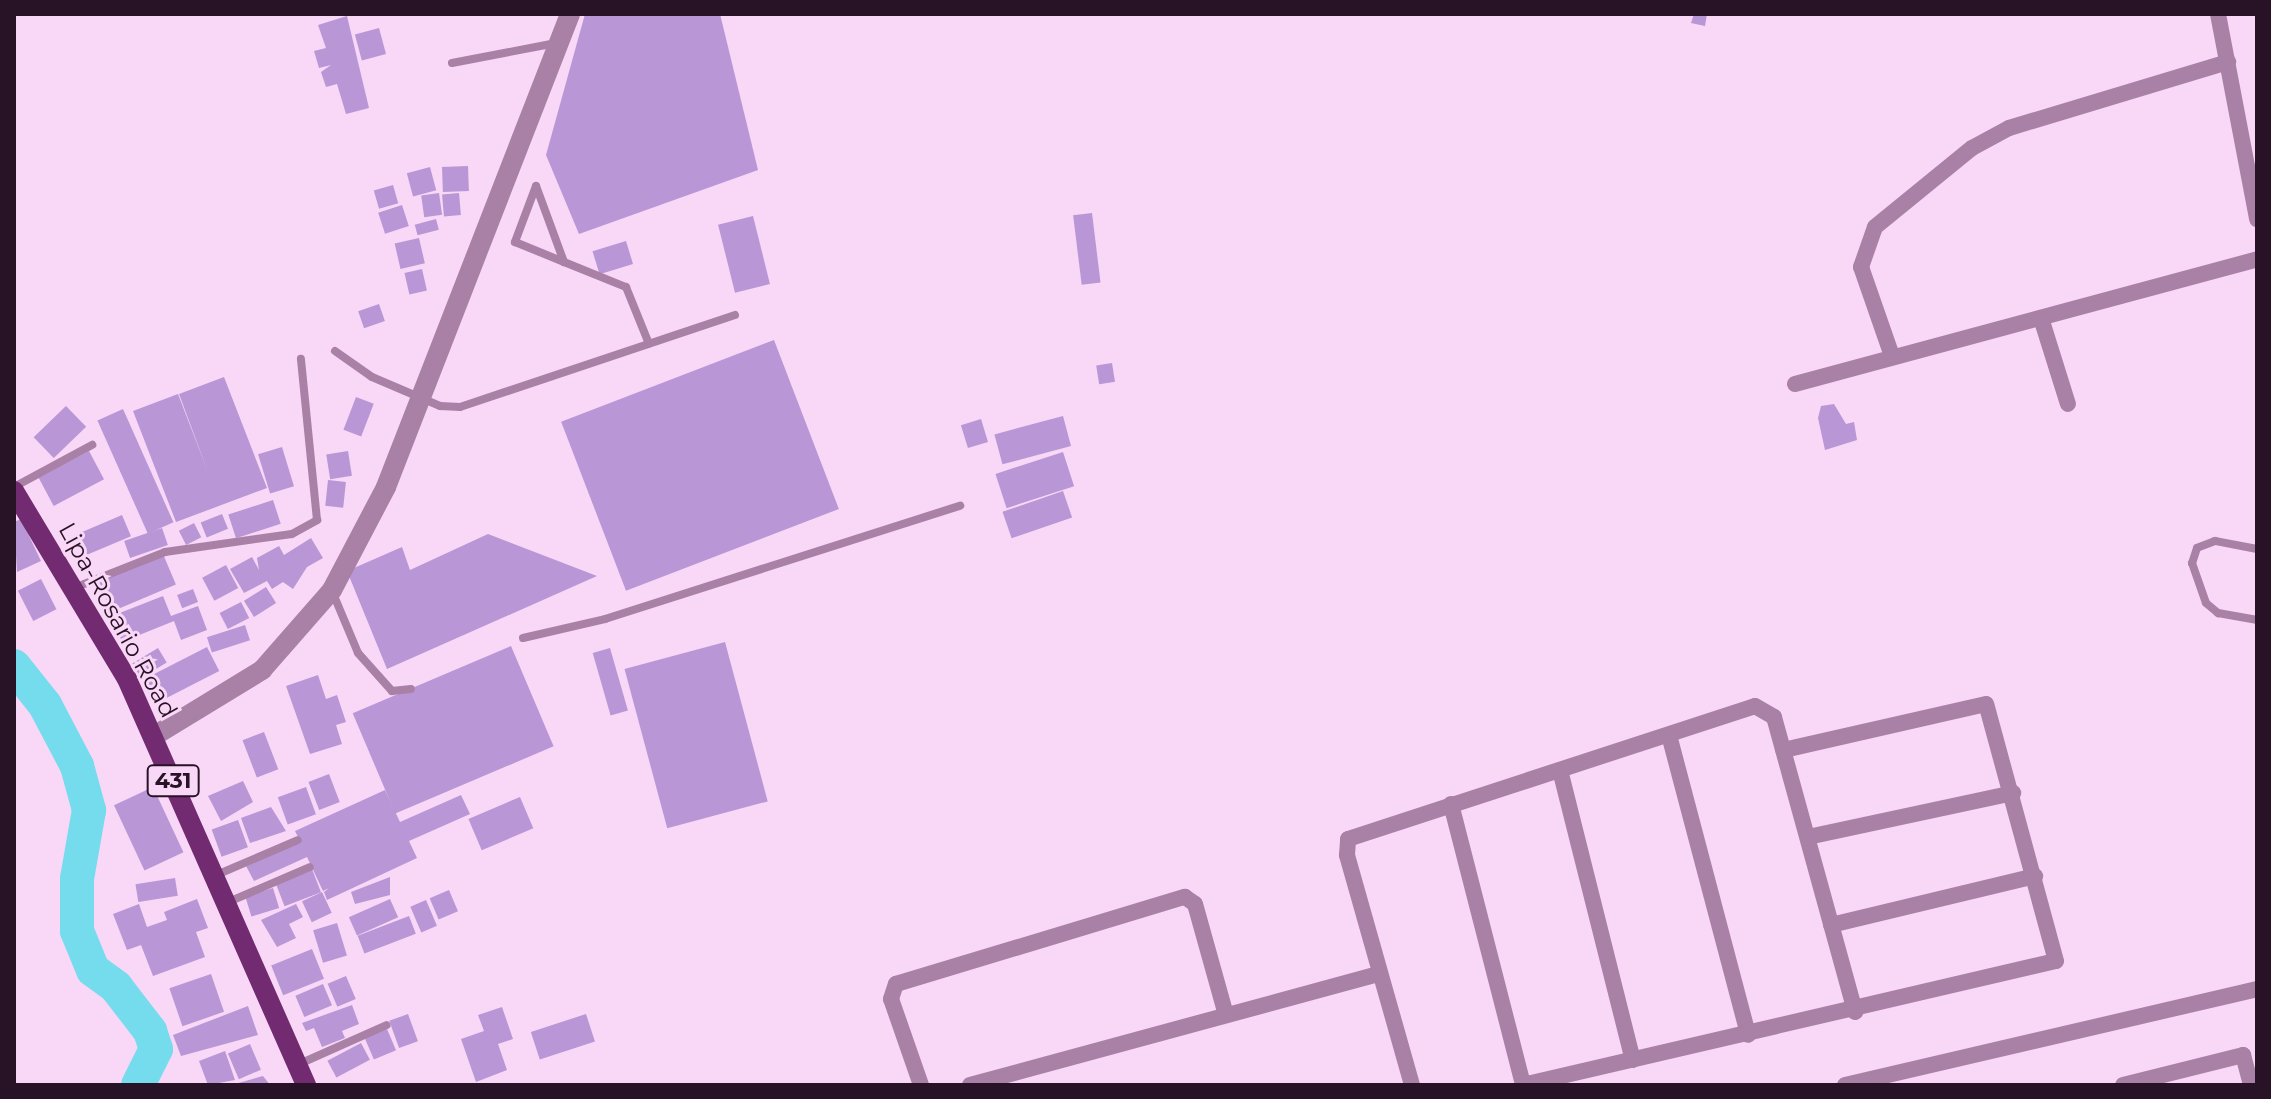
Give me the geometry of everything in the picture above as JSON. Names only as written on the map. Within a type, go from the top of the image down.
[{"type":"main road","name":"Lipa-Rosario Road","points":[[14,489],[154,736],[306,1085]]},
{"type":"street","points":[[154,736],[262,670],[332,590],[386,487],[570,14]]},
{"type":"street","points":[[2218,14],[2257,219]]},
{"type":"street","points":[[1892,356],[1861,267],[1875,227],[1972,148],[2009,128],[2228,62]]},
{"type":"street","points":[[1795,384],[2257,259]]},
{"type":"street","points":[[2041,318],[2068,404]]},
{"type":"street","points":[[1451,804],[1523,1085],[1855,1012],[2053,964],[2055,950],[1992,711],[1982,703],[1783,750]]},
{"type":"street","points":[[1412,1085],[1345,844],[1451,804],[1760,706],[1771,711],[1855,1012]]},
{"type":"street","points":[[1669,735],[1748,1035]]},
{"type":"street","points":[[1560,770],[1633,1060]]},
{"type":"street","points":[[1808,837],[2013,793]]},
{"type":"street","points":[[1831,925],[2035,876]]},
{"type":"street","points":[[921,1085],[891,999],[896,984],[1185,897],[1195,904],[1226,1015]]},
{"type":"street","points":[[970,1085],[1379,974]]},
{"type":"street","points":[[1845,1085],[2257,989]]},
{"type":"street","points":[[2123,1085],[2166,1080],[2243,1055],[2251,1085]]},
{"type":"lane","points":[[452,63],[561,43]]},
{"type":"lane","points":[[564,262],[536,186],[515,242],[564,262],[626,287],[649,344]]},
{"type":"lane","points":[[335,351],[420,398],[460,407],[735,315]]},
{"type":"lane","points":[[73,589],[165,552],[292,534],[317,520],[301,359]]},
{"type":"lane","points":[[14,489],[92,445]]},
{"type":"lane","points":[[523,638],[605,619],[960,506]]},
{"type":"lane","points":[[2257,549],[2215,541],[2197,548],[2192,563],[2206,603],[2218,613],[2257,620]]},
{"type":"lane","points":[[332,590],[358,653],[392,691],[411,689]]},
{"type":"lane","points":[[213,876],[298,840]]},
{"type":"lane","points":[[225,903],[310,867]]},
{"type":"lane","points":[[297,1065],[387,1025]]},
{"type":"building","points":[[585,14],[720,14],[758,170],[579,234],[546,155]]},
{"type":"building","points":[[1694,14],[1707,14],[1705,26],[1691,23]]},
{"type":"building","points":[[347,16],[369,108],[346,114],[337,84],[326,87],[321,72],[331,65],[319,68],[314,51],[326,48],[318,25]]},
{"type":"building","points":[[379,28],[386,54],[362,61],[355,34]]},
{"type":"building","points":[[468,166],[469,191],[443,192],[442,167]]},
{"type":"building","points":[[430,167],[436,190],[413,196],[407,173]]},
{"type":"building","points":[[393,185],[398,203],[379,209],[374,191]]},
{"type":"building","points":[[439,193],[442,215],[424,217],[421,196]]},
{"type":"building","points":[[459,193],[461,215],[444,216],[442,194]]},
{"type":"building","points":[[402,205],[409,226],[385,234],[378,213]]},
{"type":"building","points":[[1092,213],[1101,282],[1082,285],[1073,215]]},
{"type":"building","points":[[753,216],[770,284],[735,293],[718,225]]},
{"type":"building","points":[[436,219],[439,230],[418,235],[415,225]]},
{"type":"building","points":[[419,238],[425,263],[400,269],[395,244]]},
{"type":"building","points":[[626,241],[633,264],[600,274],[593,251]]},
{"type":"building","points":[[422,269],[427,290],[409,294],[404,273]]},
{"type":"building","points":[[379,304],[385,321],[364,328],[358,311]]},
{"type":"building","points":[[774,340],[839,509],[626,591],[561,422]]},
{"type":"building","points":[[1112,363],[1115,382],[1099,384],[1096,366]]},
{"type":"building","points":[[224,377],[267,488],[176,522],[133,411],[178,394],[208,472],[179,394]]},
{"type":"building","points":[[356,397],[374,404],[361,436],[343,430]]},
{"type":"building","points":[[1834,404],[1846,424],[1854,422],[1857,440],[1825,450],[1818,418],[1821,406]]},
{"type":"building","points":[[66,406],[86,427],[54,458],[34,437]]},
{"type":"building","points":[[123,409],[173,522],[148,534],[97,420]]},
{"type":"building","points":[[1063,416],[1071,446],[1002,464],[994,434]]},
{"type":"building","points":[[981,419],[988,442],[968,448],[961,425]]},
{"type":"building","points":[[282,447],[294,486],[270,494],[258,454]]},
{"type":"building","points":[[89,451],[104,479],[54,506],[39,478]]},
{"type":"building","points":[[348,451],[352,476],[330,479],[326,454]]},
{"type":"building","points":[[1063,452],[1074,486],[1007,508],[995,474]]},
{"type":"building","points":[[328,480],[346,482],[343,508],[325,506]]},
{"type":"building","points":[[1063,491],[1072,517],[1012,538],[1002,512]]},
{"type":"building","points":[[273,500],[281,524],[236,538],[228,515]]},
{"type":"building","points":[[222,514],[228,529],[207,537],[201,523]]},
{"type":"building","points":[[122,515],[131,536],[86,555],[77,534]]},
{"type":"building","points":[[21,519],[41,561],[17,572],[14,522]]},
{"type":"building","points":[[194,523],[201,537],[186,545],[179,531]]},
{"type":"building","points":[[162,528],[168,545],[130,558],[124,541]]},
{"type":"building","points":[[488,534],[597,576],[387,669],[347,571],[402,547],[410,570]]},
{"type":"building","points":[[311,538],[323,558],[307,567],[293,589],[283,582],[272,589],[267,581],[244,593],[230,569],[252,557],[259,570],[257,558],[279,546],[284,555]]},
{"type":"building","points":[[163,554],[176,584],[111,612],[99,581]]},
{"type":"building","points":[[226,565],[238,588],[214,601],[202,578]]},
{"type":"building","points":[[41,579],[56,609],[33,621],[18,591]]},
{"type":"building","points":[[266,587],[276,603],[254,617],[244,601]]},
{"type":"building","points":[[193,589],[198,602],[182,608],[177,595]]},
{"type":"building","points":[[163,596],[171,616],[198,606],[207,630],[181,640],[174,621],[122,642],[112,616]]},
{"type":"building","points":[[241,602],[249,618],[228,629],[220,613]]},
{"type":"building","points":[[245,625],[250,640],[212,653],[207,637]]},
{"type":"building","points":[[725,642],[768,801],[667,828],[625,669]]},
{"type":"building","points":[[511,646],[554,746],[395,814],[353,713]]},
{"type":"building","points":[[207,647],[219,671],[154,704],[142,680]]},
{"type":"building","points":[[158,648],[167,663],[141,678],[132,663]]},
{"type":"building","points":[[610,648],[628,710],[611,715],[593,653]]},
{"type":"building","points":[[318,675],[326,699],[337,695],[346,722],[336,725],[342,744],[310,754],[286,686]]},
{"type":"building","points":[[264,732],[278,769],[257,778],[243,740]]},
{"type":"building","points":[[329,774],[340,802],[319,810],[308,782]]},
{"type":"building","points":[[243,781],[253,802],[221,821],[208,796]]},
{"type":"building","points":[[153,787],[183,852],[144,870],[114,805]]},
{"type":"building","points":[[306,787],[316,814],[288,825],[278,797]]},
{"type":"building","points":[[385,790],[400,822],[461,795],[470,814],[409,841],[417,858],[327,900],[324,892],[329,888],[323,891],[307,857],[254,881],[246,866],[300,841],[295,831]]},
{"type":"building","points":[[520,797],[533,828],[482,850],[468,819]]},
{"type":"building","points":[[271,807],[286,831],[250,843],[241,818]]},
{"type":"building","points":[[238,820],[248,847],[222,857],[212,830]]},
{"type":"building","points":[[312,869],[321,892],[285,906],[276,883]]},
{"type":"building","points":[[390,877],[390,895],[355,904],[351,892]]},
{"type":"building","points":[[175,878],[178,896],[138,902],[135,884]]},
{"type":"building","points":[[273,888],[279,908],[251,917],[245,896]]},
{"type":"building","points":[[449,890],[458,911],[439,919],[430,898]]},
{"type":"building","points":[[322,892],[332,913],[312,922],[302,901]]},
{"type":"building","points":[[197,899],[208,928],[196,932],[205,957],[153,976],[141,945],[127,950],[113,914],[139,904],[147,927],[167,920],[164,912]]},
{"type":"building","points":[[390,899],[398,917],[357,936],[349,917]]},
{"type":"building","points":[[426,900],[437,926],[421,932],[410,907]]},
{"type":"building","points":[[296,904],[303,917],[289,924],[296,938],[277,947],[261,920]]},
{"type":"building","points":[[409,916],[416,934],[364,953],[358,936]]},
{"type":"building","points":[[337,923],[347,956],[323,963],[313,930]]},
{"type":"building","points":[[312,949],[324,979],[283,995],[271,965]]},
{"type":"building","points":[[211,974],[224,1012],[182,1026],[169,988]]},
{"type":"building","points":[[346,976],[356,999],[337,1007],[328,984]]},
{"type":"building","points":[[323,984],[332,1005],[304,1017],[295,996]]},
{"type":"building","points":[[352,1005],[359,1024],[342,1031],[345,1038],[322,1047],[314,1028],[306,1031],[302,1023]]},
{"type":"building","points":[[248,1006],[258,1035],[181,1056],[173,1035]]},
{"type":"building","points":[[502,1007],[513,1039],[498,1044],[507,1070],[476,1082],[461,1039],[484,1031],[478,1015]]},
{"type":"building","points":[[408,1014],[418,1041],[399,1048],[389,1021]]},
{"type":"building","points":[[586,1014],[595,1042],[540,1060],[531,1032]]},
{"type":"building","points":[[387,1029],[396,1050],[374,1060],[365,1038]]},
{"type":"building","points":[[361,1043],[370,1060],[336,1078],[327,1061]]},
{"type":"building","points":[[250,1044],[261,1070],[239,1079],[228,1053]]},
{"type":"building","points":[[225,1051],[235,1080],[208,1085],[199,1061]]},
{"type":"building","points":[[263,1076],[270,1085],[235,1084]]},
{"type":"waterway","points":[[14,666],[45,705],[77,766],[89,810],[77,879],[77,931],[93,970],[116,987],[150,1031],[156,1049],[138,1085]]}]
